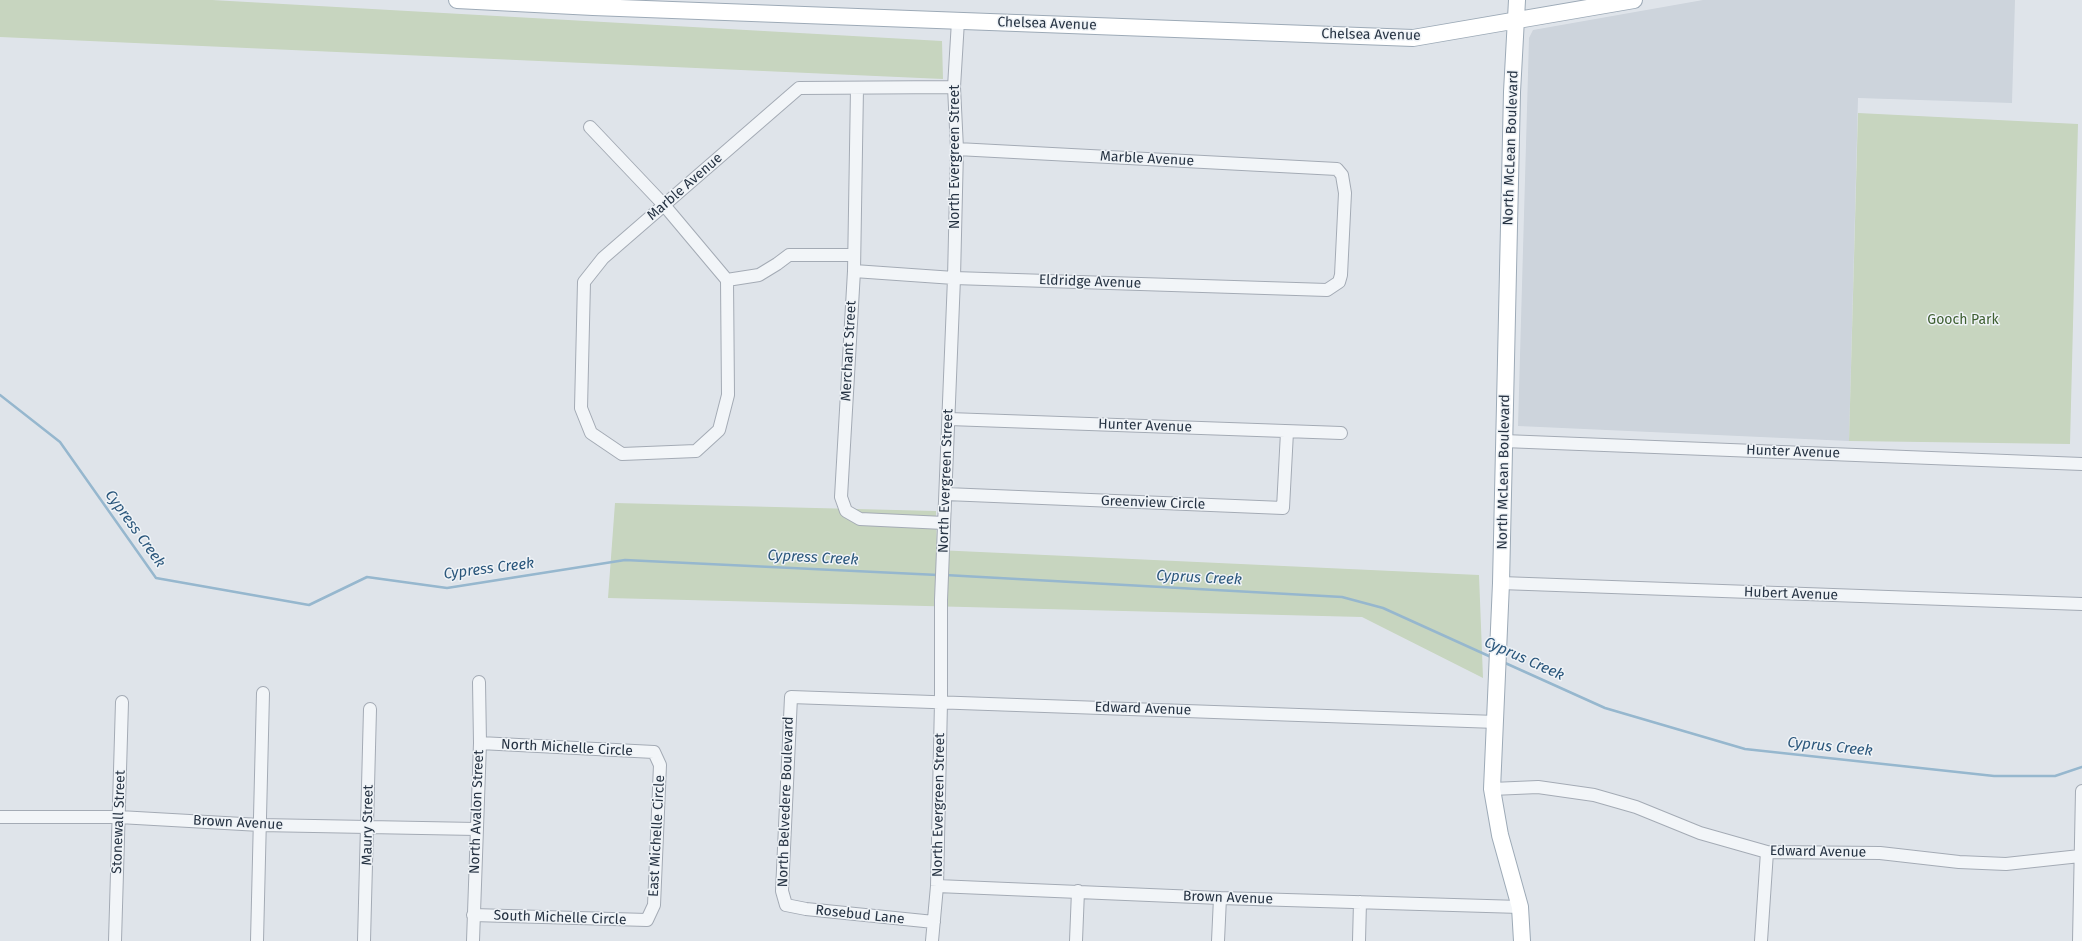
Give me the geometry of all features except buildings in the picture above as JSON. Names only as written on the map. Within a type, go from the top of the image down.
[{"type":"main road","name":"Chelsea Avenue","points":[[457,0],[1413,38],[1634,0]]},
{"type":"main road","name":"North McLean Boulevard","points":[[1517,0],[1512,92],[1501,583],[1492,789],[1500,836],[1520,907],[1522,941]]},
{"type":"street","name":"North Evergreen Street","points":[[932,941],[937,886],[941,702],[941,600],[954,278],[957,149],[954,87],[958,21]]},
{"type":"street","name":"Marble Avenue","points":[[726,280],[728,395],[719,430],[696,451],[622,454],[590,433],[581,408],[584,282],[603,258],[799,88],[954,87]]},
{"type":"street","name":"Merchant Street","points":[[857,88],[854,271],[841,497],[846,512],[860,519],[944,523]]},
{"type":"street","points":[[590,127],[664,205],[726,280],[759,275],[789,255],[854,255]]},
{"type":"street","name":"Marble Avenue","points":[[957,149],[1337,169],[1342,175],[1345,193],[1341,275],[1339,282],[1327,290]]},
{"type":"street","name":"Eldridge Avenue","points":[[854,271],[954,278],[1327,290]]},
{"type":"street","name":"Hunter Avenue","points":[[949,419],[1342,433]]},
{"type":"street","name":"Greenview Circle","points":[[946,494],[1283,508],[1287,432]]},
{"type":"street","name":"Hunter Avenue","points":[[1504,441],[2082,464]]},
{"type":"street","name":"Hubert Avenue","points":[[1501,583],[2082,604]]},
{"type":"street","name":"North Avalon Street","points":[[473,941],[480,743],[479,682]]},
{"type":"street","points":[[257,941],[263,693]]},
{"type":"street","name":"Edward Avenue","points":[[791,697],[1496,722]]},
{"type":"street","name":"North Belvedere Boulevard","points":[[786,905],[782,891],[791,697]]},
{"type":"street","name":"Stonewall Street","points":[[115,941],[122,702]]},
{"type":"street","name":"Maury Street","points":[[364,941],[370,709]]},
{"type":"street","name":"North Michelle Circle","points":[[480,743],[654,752]]},
{"type":"street","name":"East Michelle Circle","points":[[648,920],[654,905],[660,765],[654,752]]},
{"type":"street","name":"Edward Avenue","points":[[1492,789],[1538,788],[1594,794],[1636,807],[1700,833],[1767,852],[1880,853],[1959,862],[2006,864],[2080,856]]},
{"type":"street","points":[[2079,941],[2082,791]]},
{"type":"street","name":"Brown Avenue","points":[[0,817],[119,817],[260,825],[476,829]]},
{"type":"street","points":[[1761,941],[1767,852]]},
{"type":"street","name":"Brown Avenue","points":[[937,886],[1220,898],[1520,907]]},
{"type":"street","points":[[1076,941],[1078,891]]},
{"type":"street","points":[[1218,941],[1220,898]]},
{"type":"street","points":[[1359,941],[1360,902]]},
{"type":"street","name":"Rosebud Lane","points":[[786,905],[806,909],[934,922]]},
{"type":"street","name":"South Michelle Circle","points":[[473,915],[648,920]]},
{"type":"shaded area","points":[[1703,0],[2015,0],[2012,103],[1858,98],[1849,441],[1518,426],[1529,38],[1533,30]]},
{"type":"green space","points":[[0,0],[212,0],[942,41],[943,79],[0,37]]},
{"type":"green space","name":"Gooch Park","points":[[1858,113],[2078,124],[2070,444],[1849,441]]},
{"type":"green space","points":[[615,503],[936,511],[937,550],[1479,575],[1483,678],[1362,617],[608,598]]},
{"type":"waterway","name":"Cypress Creek","points":[[0,395],[60,442],[156,578],[309,605],[367,577],[447,588],[625,560],[938,575]]},
{"type":"waterway","name":"Cyprus Creek","points":[[945,575],[1342,597],[1383,608],[1491,657]]},
{"type":"waterway","name":"Cyprus Creek","points":[[1503,662],[1605,708],[1745,749],[1994,776],[2055,776],[2082,767]]}]
